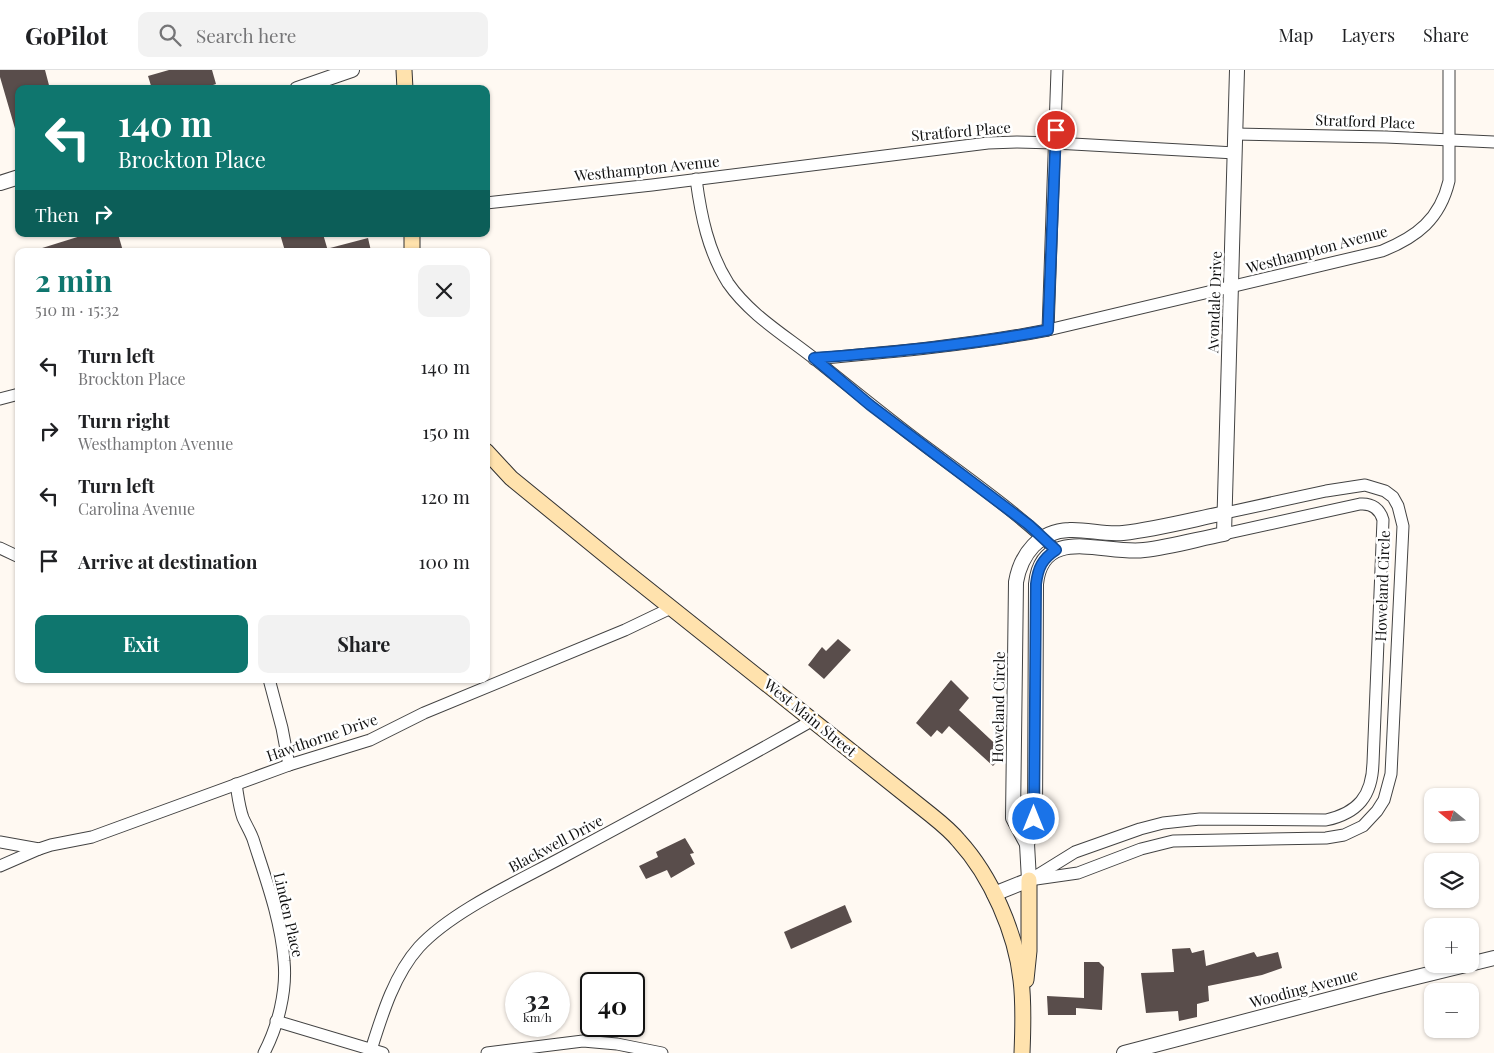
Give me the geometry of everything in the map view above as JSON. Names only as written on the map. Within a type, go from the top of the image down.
[{"type":"main road","points":[[404,70],[405,85]]},
{"type":"main road","name":"West Main Street","points":[[490,455],[511,478],[950,832],[974,859],[994,894],[1009,928],[1016,951],[1021,979],[1022,1053]]},
{"type":"main road","points":[[1023,1018],[1029,950],[1029,880]]},
{"type":"street","points":[[309,85],[352,70]]},
{"type":"street","points":[[1048,330],[1057,70]]},
{"type":"street","name":"Avondale Drive","points":[[1224,534],[1237,70]]},
{"type":"street","name":"Westhampton Avenue","points":[[814,358],[877,353],[1013,337],[1382,251],[1400,243],[1416,233],[1439,208],[1446,196],[1449,182],[1450,140],[1449,70]]},
{"type":"street","name":"Stratford Place","points":[[1236,134],[1377,136],[1494,142]]},
{"type":"street","name":"Stratford Place","points":[[811,165],[988,143],[1017,142],[1235,153]]},
{"type":"street","name":"Westhampton Avenue","points":[[490,203],[811,165]]},
{"type":"street","points":[[0,183],[15,178]]},
{"type":"street","points":[[696,179],[701,212],[716,259],[728,283],[758,316],[814,358],[870,405],[1002,504],[1056,550]]},
{"type":"street","points":[[0,399],[15,395]]},
{"type":"street","name":"Howeland Circle","points":[[1027,844],[1013,818],[1016,582],[1018,568],[1024,557],[1043,538],[1057,532],[1070,530],[1122,534],[1326,491],[1365,485],[1386,491],[1393,497],[1398,506],[1403,526],[1392,764],[1388,789],[1384,800],[1370,820],[1363,826],[1335,837],[1173,841],[1140,849],[1078,873],[1029,880]]},
{"type":"street","points":[[1326,491],[1326,512]]},
{"type":"street","name":"Howeland Circle","points":[[994,894],[1029,880],[1075,852],[1152,826],[1178,820],[1326,820],[1336,818],[1356,808],[1362,802],[1370,786],[1373,764],[1383,520],[1377,509],[1365,504],[1144,550],[1082,546],[1056,550],[1047,556],[1037,571],[1034,819],[1027,844],[1029,880]]},
{"type":"street","points":[[0,548],[15,555]]},
{"type":"street","points":[[1381,556],[1401,558]]},
{"type":"street","name":"Hawthorne Drive","points":[[0,842],[39,849],[92,837],[289,765],[370,740],[424,713],[624,630],[671,608]]},
{"type":"street","points":[[269,683],[282,728],[289,765]]},
{"type":"street","points":[[1015,702],[1035,701]]},
{"type":"street","name":"Blackwell Drive","points":[[371,1050],[386,1009],[406,965],[418,948],[438,930],[478,904],[726,770],[813,720]]},
{"type":"street","points":[[1373,764],[1392,764]]},
{"type":"street","name":"Linden Place","points":[[236,784],[238,803],[243,819],[252,836],[278,923],[284,960],[282,998],[264,1053]]},
{"type":"street","points":[[1234,820],[1234,839]]},
{"type":"street","points":[[1314,838],[1315,820]]},
{"type":"street","points":[[1152,826],[1155,845]]},
{"type":"street","points":[[0,866],[39,849]]},
{"type":"street","name":"Wooding Avenue","points":[[1124,1053],[1494,958]]},
{"type":"street","points":[[276,1021],[384,1053]]},
{"type":"street","points":[[487,1053],[583,1042],[617,1044],[662,1053]]},
{"type":"building","points":[[0,70],[45,70],[49,85],[15,85],[15,129],[0,77]]},
{"type":"building","points":[[169,70],[212,70],[216,84],[151,85],[148,76]]},
{"type":"building","points":[[77,237],[119,237],[122,248],[42,248]]},
{"type":"building","points":[[281,237],[324,237],[327,248],[295,248],[284,248]]},
{"type":"building","points":[[368,238],[370,248],[330,248]]},
{"type":"building","points":[[838,639],[851,650],[824,679],[808,665],[822,647],[826,651]]},
{"type":"building","points":[[951,680],[969,698],[959,710],[1005,753],[993,766],[949,726],[942,734],[937,730],[931,737],[916,723]]},
{"type":"building","points":[[685,838],[694,853],[690,854],[695,864],[671,878],[667,870],[646,879],[639,866],[658,857],[656,852]]},
{"type":"building","points":[[845,905],[852,922],[791,949],[784,932]]},
{"type":"building","points":[[1190,948],[1192,953],[1204,950],[1206,966],[1254,952],[1257,957],[1278,952],[1282,968],[1262,975],[1208,986],[1209,1001],[1197,1004],[1197,1017],[1179,1021],[1178,1011],[1146,1013],[1141,973],[1174,972],[1172,949]]},
{"type":"building","points":[[1084,962],[1099,962],[1104,967],[1102,1010],[1076,1008],[1076,1015],[1048,1015],[1047,996],[1084,998]]},
{"type":"route","points":[[1034,819],[1037,571],[1047,556],[1056,550],[1029,525],[870,405],[814,358],[877,353],[1013,337],[1048,330],[1056,130]]}]
